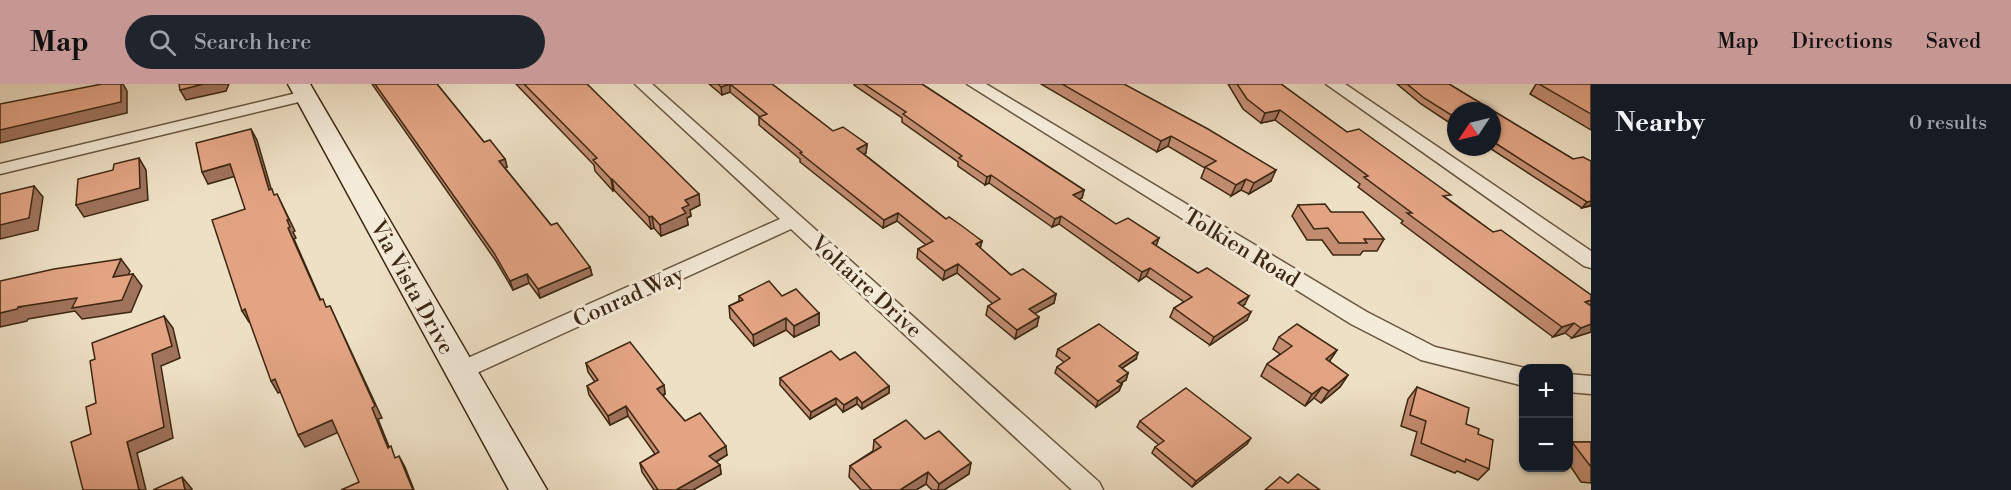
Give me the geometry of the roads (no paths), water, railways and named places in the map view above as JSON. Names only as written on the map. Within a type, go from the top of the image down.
[{"type":"street","name":"Voltaire Drive","points":[[643,84],[1090,490]]},
{"type":"street","name":"Tolkien Road","points":[[975,84],[1359,318],[1429,354],[1519,376]]},
{"type":"street","points":[[1334,84],[1591,261]]},
{"type":"street","points":[[0,169],[302,90]]},
{"type":"street","name":"Via Vista Drive","points":[[302,90],[528,490]]},
{"type":"street","name":"Conrad Way","points":[[460,371],[795,220]]},
{"type":"street","points":[[1573,383],[1591,385]]}]
